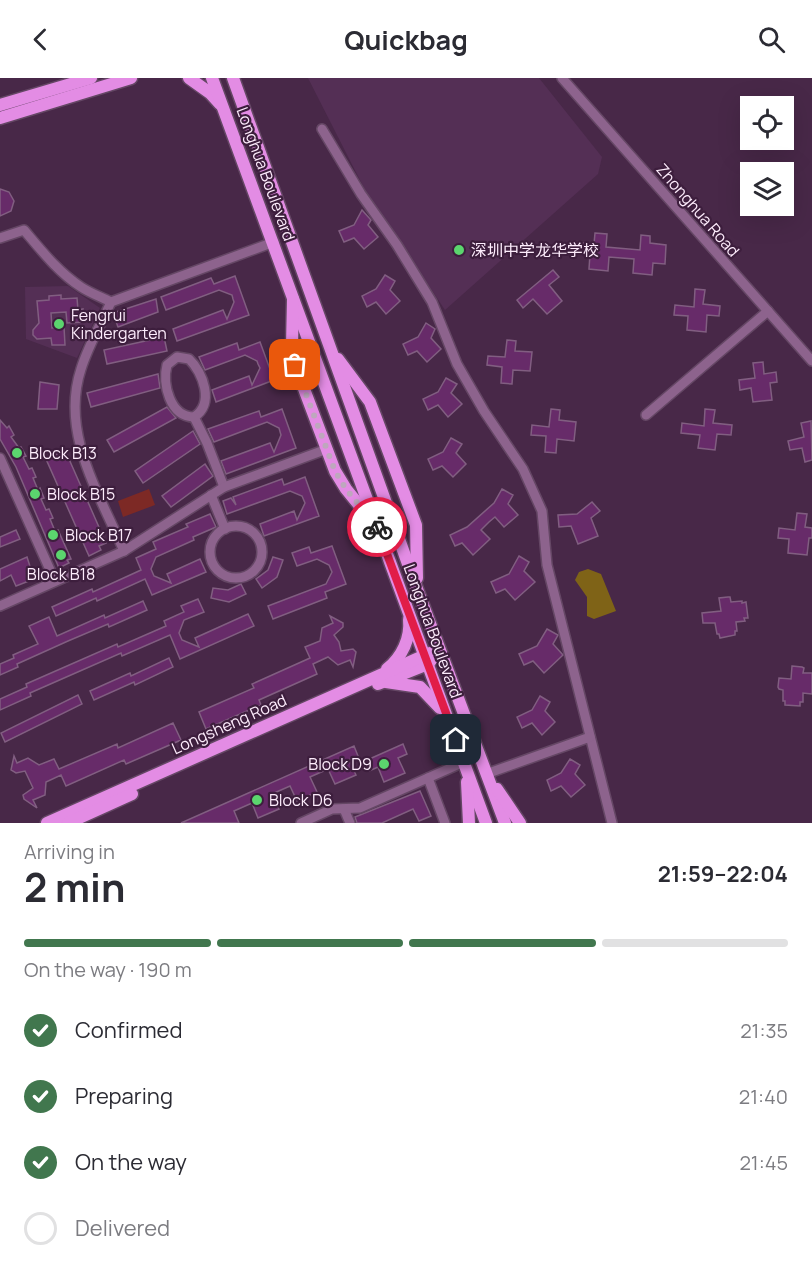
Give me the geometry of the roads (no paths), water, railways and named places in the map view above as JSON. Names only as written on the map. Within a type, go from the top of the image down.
[{"type":"main road","points":[[0,105],[91,78]]},
{"type":"main road","points":[[0,118],[131,78]]},
{"type":"main road","points":[[189,78],[210,93],[226,112]]},
{"type":"main road","name":"Longhua Boulevard","points":[[212,78],[486,823]]},
{"type":"main road","name":"Longhua Boulevard","points":[[232,78],[417,589],[505,823]]},
{"type":"main road","points":[[238,95],[241,78]]},
{"type":"main road","points":[[293,295],[291,321],[295,365],[340,480],[380,531]]},
{"type":"main road","points":[[330,347],[370,402],[416,525],[417,589]]},
{"type":"main road","points":[[408,608],[408,635],[401,653],[380,679],[420,687],[448,718]]},
{"type":"main road","name":"Longsheng Road","points":[[47,823],[426,660],[440,649]]},
{"type":"main road","name":"Longsheng Road","points":[[68,823],[380,679]]},
{"type":"main road","points":[[464,762],[469,823]]},
{"type":"main road","points":[[486,774],[520,823]]},
{"type":"street","name":"Zhonghua Road","points":[[562,78],[812,361]]},
{"type":"street","points":[[322,129],[361,194],[397,245],[432,302],[457,364],[484,411],[523,469],[542,511],[547,565],[612,823]]},
{"type":"street","points":[[0,238],[24,230],[50,260],[71,279],[111,302]]},
{"type":"street","points":[[124,551],[83,458],[74,413],[75,390],[81,368],[111,302],[274,242]]},
{"type":"street","points":[[646,415],[768,311]]},
{"type":"street","points":[[177,357],[189,359],[203,379],[205,392],[203,405],[201,411],[194,417],[185,416],[180,412],[172,402],[167,390],[166,371],[171,360],[177,357]]},
{"type":"street","points":[[194,417],[207,443],[224,488]]},
{"type":"street","points":[[0,606],[124,551],[224,488],[327,449]]},
{"type":"street","points":[[0,459],[56,581]]},
{"type":"street","points":[[211,495],[225,529]]},
{"type":"street","points":[[234,526],[244,527],[253,532],[259,540],[262,550],[261,560],[248,575],[238,578],[228,576],[213,564],[210,554],[212,544],[217,535],[225,529],[234,526]]},
{"type":"street","points":[[486,774],[590,736]]},
{"type":"street","points":[[301,823],[332,809],[360,808],[464,762]]},
{"type":"street","points":[[428,778],[445,823]]},
{"type":"street","points":[[344,809],[350,823]]},
{"type":"place","name":"深圳中学龙华学校","points":[[459,250]]},
{"type":"place","name":"Fengrui Kindergarten","points":[[59,324]]},
{"type":"place","name":"Block B13","points":[[17,453]]},
{"type":"place","name":"Block B15","points":[[35,494]]},
{"type":"place","name":"Block B17","points":[[53,535]]},
{"type":"place","name":"Block B18","points":[[61,555]]},
{"type":"place","name":"Block D9","points":[[384,764]]},
{"type":"place","name":"Block D6","points":[[257,800]]}]
